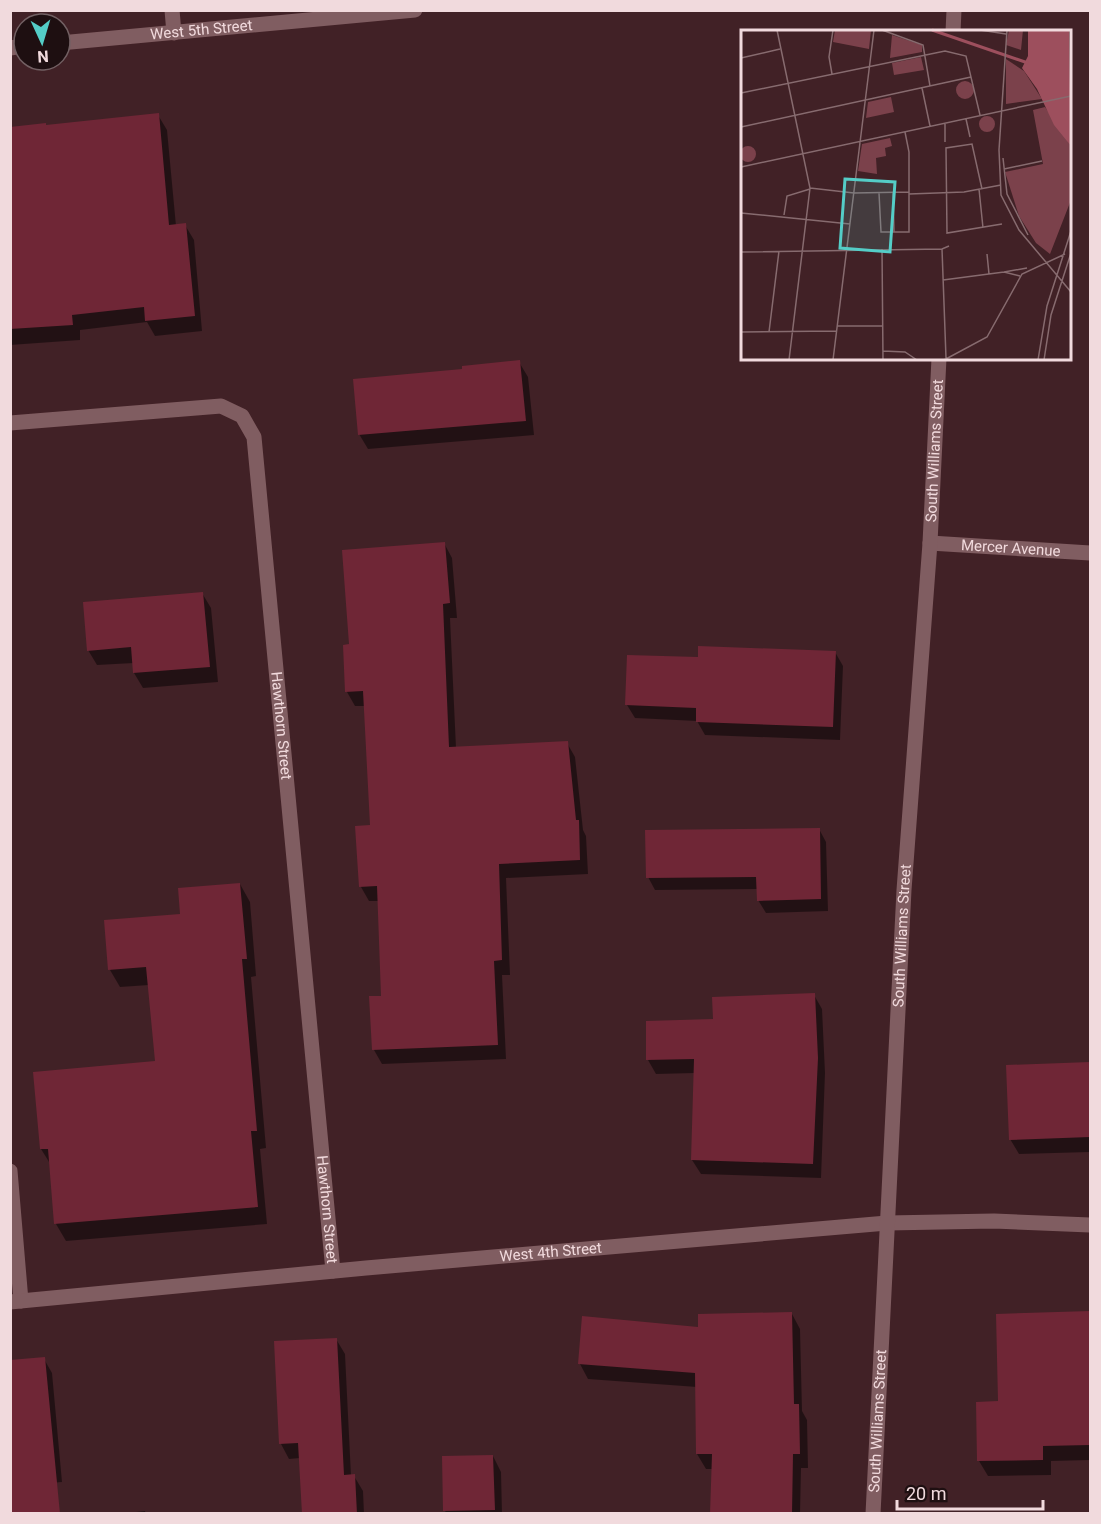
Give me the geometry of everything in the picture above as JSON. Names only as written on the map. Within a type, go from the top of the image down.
[{"type":"street","points":[[172,10],[174,33]]},
{"type":"street","name":"West 5th Street","points":[[72,42],[415,10]]},
{"type":"street","points":[[953,30],[954,10]]},
{"type":"street","name":"South Williams Street","points":[[873,1514],[904,890],[930,543],[939,360]]},
{"type":"street","name":"Hawthorn Street","points":[[10,423],[221,406],[242,416],[254,437],[333,1271]]},
{"type":"street","name":"Mercer Avenue","points":[[930,543],[1090,554]]},
{"type":"street","points":[[10,1171],[16,1301]]},
{"type":"street","name":"West 4th Street","points":[[16,1301],[887,1223],[994,1221],[1090,1226]]},
{"type":"building","points":[[159,113],[169,225],[186,223],[195,316],[145,321],[144,307],[72,315],[73,325],[10,329],[10,127]]},
{"type":"building","points":[[520,360],[526,421],[358,435],[353,379],[462,369],[462,366]]},
{"type":"building","points":[[445,542],[450,603],[443,604],[449,747],[568,741],[576,820],[579,820],[580,860],[499,864],[502,960],[494,961],[498,1045],[372,1050],[369,996],[381,996],[377,886],[359,887],[355,826],[370,825],[363,691],[345,692],[343,645],[349,644],[342,550]]},
{"type":"building","points":[[203,592],[210,667],[133,673],[131,647],[87,651],[83,602]]},
{"type":"building","points":[[698,646],[836,651],[833,727],[696,722],[696,708],[625,705],[627,655],[698,657]]},
{"type":"building","points":[[820,828],[821,899],[757,901],[756,877],[646,878],[645,830]]},
{"type":"building","points":[[240,883],[247,959],[242,959],[257,1131],[251,1131],[258,1207],[54,1224],[48,1149],[40,1149],[33,1072],[155,1061],[146,967],[108,970],[104,920],[180,914],[178,888]]},
{"type":"building","points":[[815,993],[818,1058],[813,1164],[691,1160],[694,1059],[646,1060],[646,1021],[713,1019],[712,997]]},
{"type":"building","points":[[1090,1062],[1090,1137],[1009,1140],[1006,1065]]},
{"type":"building","points":[[1090,1311],[1090,1445],[1043,1446],[1043,1460],[977,1461],[976,1402],[998,1401],[996,1314]]},
{"type":"building","points":[[792,1312],[794,1404],[799,1404],[800,1454],[793,1454],[792,1514],[710,1514],[712,1454],[696,1454],[695,1373],[578,1364],[582,1316],[698,1327],[698,1314]]},
{"type":"building","points":[[337,1338],[344,1475],[355,1474],[357,1514],[302,1514],[298,1443],[279,1444],[274,1341]]},
{"type":"building","points":[[45,1357],[60,1514],[10,1514],[10,1360]]},
{"type":"building","points":[[493,1455],[495,1510],[443,1511],[442,1456]]}]
